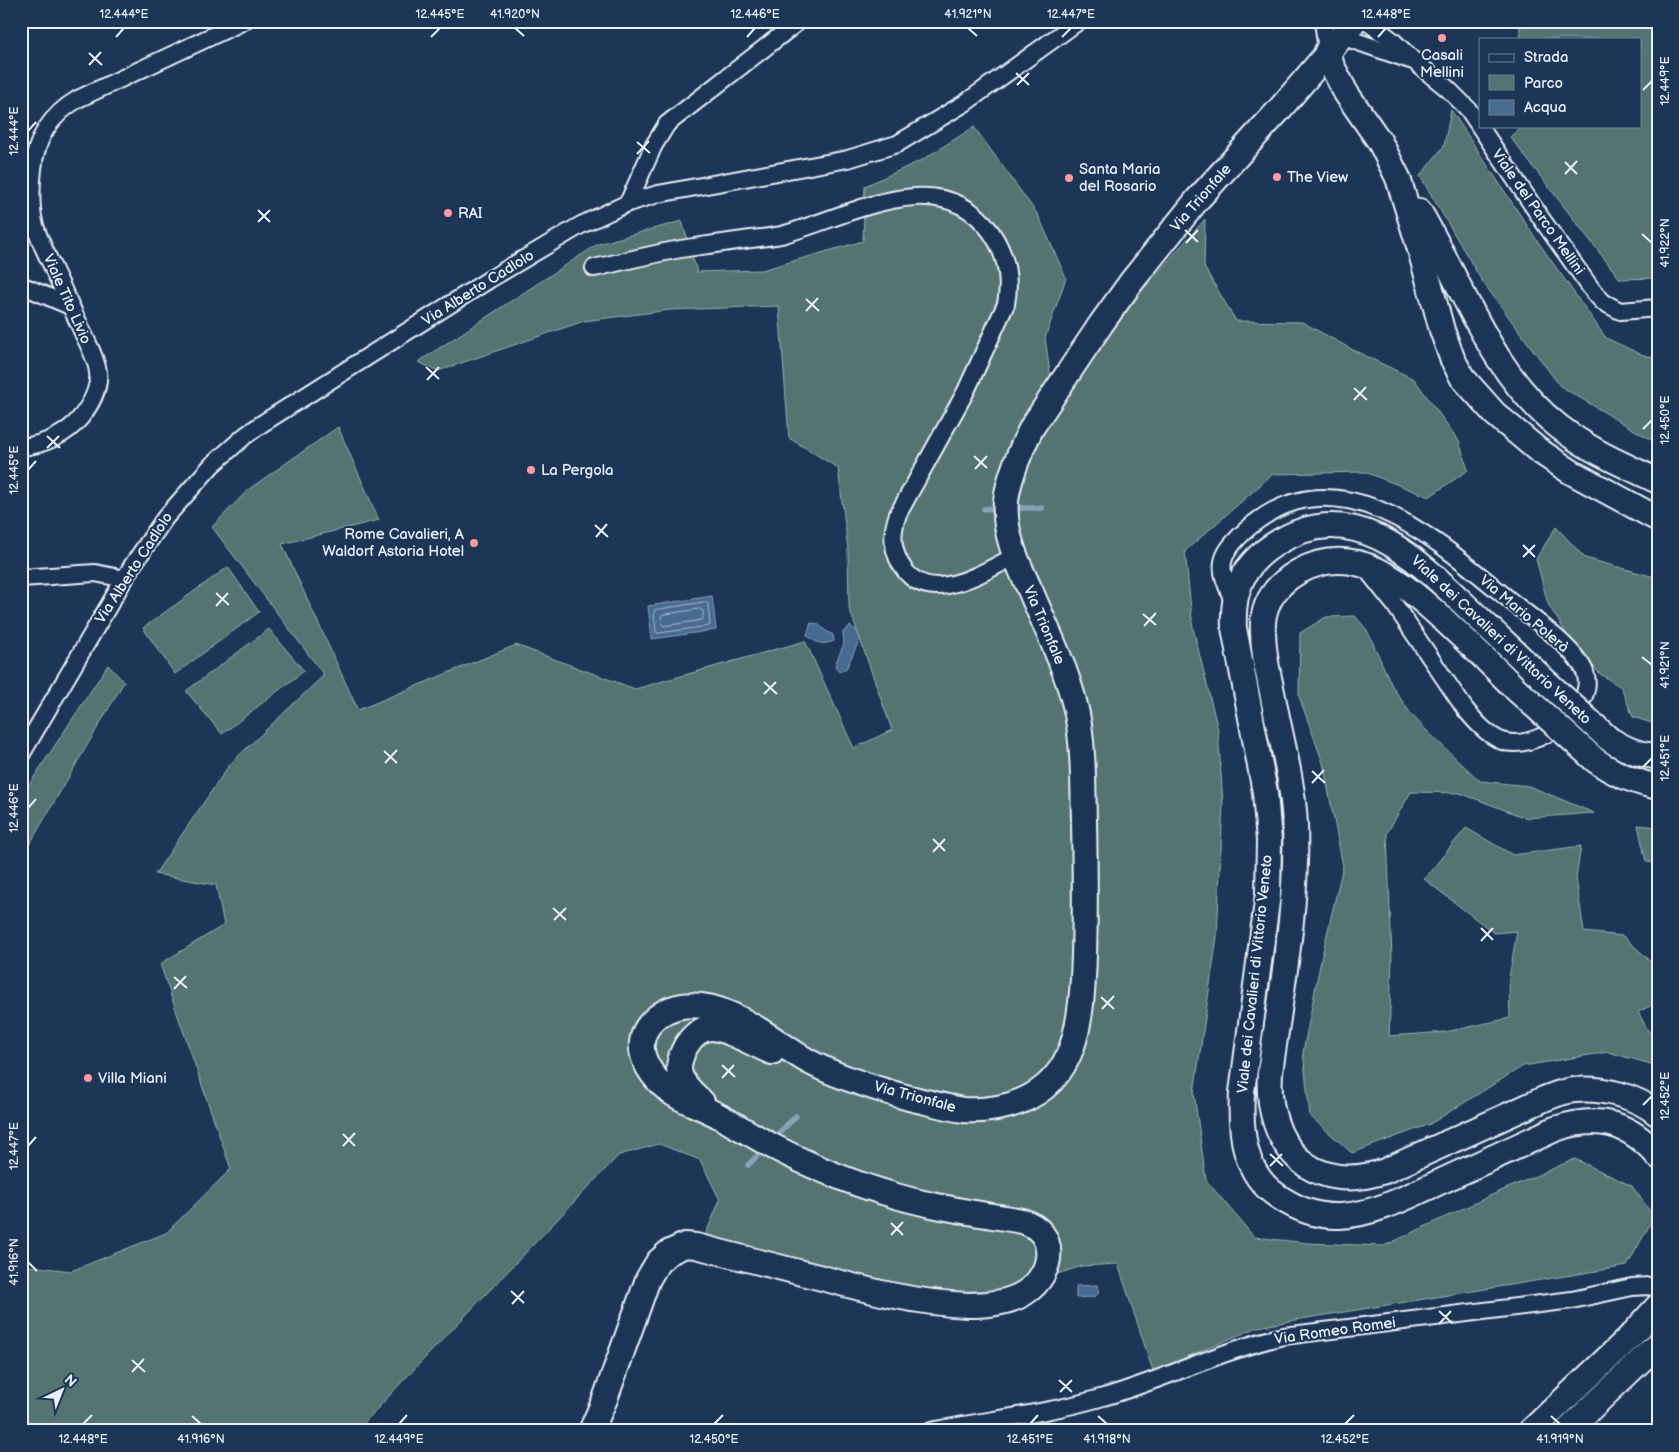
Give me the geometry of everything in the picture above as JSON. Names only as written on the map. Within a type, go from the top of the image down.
[{"type":"main road","points":[[1341,36],[1332,66],[1346,93],[1380,142],[1398,178],[1426,223],[1490,346],[1526,396],[1550,420],[1579,442],[1658,481]]},
{"type":"main road","name":"Via Trionfale","points":[[591,1431],[605,1399],[648,1278],[662,1258],[685,1245],[696,1246],[884,1294],[950,1304],[982,1304],[1012,1299],[1036,1284],[1047,1264],[1049,1251],[1046,1240],[1041,1231],[1033,1225],[1022,1221],[938,1207],[848,1181],[774,1147],[714,1113],[686,1101],[669,1090],[651,1071],[644,1059],[642,1045],[644,1035],[652,1022],[664,1012],[690,1006],[706,1007],[765,1033],[808,1061],[844,1077],[931,1104],[974,1110],[1000,1108],[1020,1102],[1045,1088],[1055,1077],[1070,1054],[1076,1031],[1083,976],[1085,862],[1079,724],[1072,695],[1060,663],[1015,556],[1007,520],[1006,501],[1025,440],[1101,324],[1132,281],[1197,200],[1279,110],[1341,36]]},
{"type":"main road","points":[[1398,178],[1442,330],[1457,368],[1469,386],[1509,426],[1557,463],[1658,519]]},
{"type":"main road","name":"Viale dei Cavalieri di Vittorio Veneto","points":[[1658,756],[1646,756],[1632,752],[1609,739],[1420,563],[1395,546],[1353,529],[1335,526],[1317,527],[1294,534],[1262,553],[1249,566],[1239,585],[1234,604],[1233,619],[1236,645],[1264,785],[1269,842],[1268,894],[1242,1092],[1241,1116],[1247,1154],[1254,1172],[1263,1184],[1276,1195],[1302,1209],[1324,1215],[1338,1216],[1379,1208],[1555,1129],[1580,1122],[1604,1122],[1632,1134],[1658,1156]]},
{"type":"main road","name":"Viale dei Cavalieri di Vittorio Veneto","points":[[1658,787],[1628,779],[1595,760],[1411,591],[1387,575],[1362,564],[1334,561],[1303,569],[1286,580],[1276,589],[1266,606],[1263,640],[1292,789],[1295,848],[1291,914],[1270,1073],[1272,1115],[1286,1143],[1301,1162],[1316,1172],[1335,1177],[1360,1178],[1372,1175],[1559,1093],[1574,1090],[1601,1091],[1634,1100],[1658,1114]]},
{"type":"main road","name":"Via Trionfale","points":[[714,1113],[688,1088],[679,1072],[679,1063],[685,1047],[700,1031],[715,1028],[768,1051],[808,1061]]},
{"type":"main road","points":[[1531,1431],[1640,1327],[1658,1306]]},
{"type":"main road","points":[[1567,1431],[1658,1344]]},
{"type":"street","points":[[628,203],[654,145],[667,124],[798,21]]},
{"type":"street","name":"Via Alberto Cadlolo","points":[[21,755],[125,579],[155,532],[200,477],[246,435],[490,279],[581,225],[628,203],[682,188],[848,159],[897,144],[965,103],[1079,21]]},
{"type":"street","points":[[1323,21],[1341,36]]},
{"type":"street","name":"Viale del Parco Mellini","points":[[1366,21],[1392,40],[1448,89],[1468,109],[1479,125]]},
{"type":"street","name":"Viale Tito Livio","points":[[21,447],[45,442],[70,428],[95,395],[98,378],[94,358],[38,233],[32,210],[31,192],[34,161],[39,140],[45,129],[59,112],[78,99],[234,24]]},
{"type":"street","name":"Viale del Parco Mellini","points":[[1341,36],[1414,61]]},
{"type":"street","name":"Viale del Parco Mellini","points":[[1481,128],[1547,227],[1603,302],[1620,311],[1658,308]]},
{"type":"street","points":[[594,268],[684,248],[780,235],[898,199],[939,198],[964,206],[989,230],[1001,251],[1008,276],[1006,304],[966,391],[898,514],[893,529],[893,542],[900,562],[911,577],[919,583],[935,587],[950,585],[976,576],[1015,556]]},
{"type":"street","points":[[21,285],[70,306]]},
{"type":"street","name":"Via Mario Polerà","points":[[1234,604],[1223,577],[1222,562],[1231,546],[1256,522],[1278,508],[1305,499],[1330,498],[1362,503],[1394,516],[1425,533],[1562,644],[1585,672],[1586,686],[1580,702],[1560,726],[1546,735],[1523,743],[1510,743],[1497,738],[1476,722],[1465,709],[1388,595],[1362,564]]},
{"type":"street","points":[[21,578],[95,573],[125,579]]},
{"type":"street","name":"Via Romeo Romei","points":[[932,1431],[1099,1398],[1284,1336],[1572,1300],[1632,1287],[1650,1286],[1658,1289]]},
{"type":"green space","points":[[1519,21],[1658,21],[1658,278],[1620,279],[1510,137],[1520,128],[1642,128],[1642,38],[1521,38]]},
{"type":"green space","points":[[1451,110],[1536,239],[1606,338],[1640,354],[1658,359],[1658,444],[1560,386],[1482,281],[1420,176],[1444,146]]},
{"type":"green space","points":[[974,127],[1038,215],[1066,278],[1045,338],[1053,394],[1086,367],[1139,294],[1205,219],[1204,267],[1236,321],[1302,322],[1353,350],[1414,379],[1459,441],[1468,470],[1429,497],[1365,472],[1273,474],[1185,551],[1193,628],[1218,730],[1223,804],[1217,937],[1194,1093],[1206,1180],[1254,1237],[1307,1243],[1384,1246],[1494,1194],[1575,1159],[1632,1186],[1654,1217],[1627,1266],[1258,1327],[1153,1371],[1118,1264],[1082,1266],[1010,1289],[919,1294],[704,1238],[720,1200],[700,1160],[659,1144],[619,1155],[357,1431],[21,1431],[21,1265],[71,1271],[166,1233],[231,1169],[160,964],[224,925],[216,885],[155,874],[230,764],[324,675],[212,527],[249,489],[338,427],[379,520],[282,544],[358,710],[516,645],[635,689],[805,641],[854,748],[892,730],[849,608],[848,549],[838,468],[789,438],[779,306],[670,310],[584,321],[438,371],[418,362],[598,244],[682,221],[697,272],[762,270],[863,241],[865,186],[922,160]]},
{"type":"green space","points":[[1556,527],[1585,558],[1658,578],[1658,725],[1633,717],[1621,687],[1600,674],[1569,638],[1548,604],[1536,559]]},
{"type":"green space","points":[[228,567],[259,612],[175,674],[143,628]]},
{"type":"green space","points":[[1355,616],[1367,630],[1392,686],[1411,714],[1480,781],[1529,786],[1594,813],[1526,818],[1460,793],[1411,792],[1387,833],[1392,959],[1389,1036],[1446,1032],[1510,1018],[1509,978],[1517,931],[1494,933],[1424,879],[1466,828],[1513,855],[1581,846],[1576,878],[1584,932],[1623,936],[1658,968],[1658,1002],[1638,1012],[1658,1048],[1658,1066],[1608,1052],[1523,1066],[1430,1124],[1352,1153],[1310,1116],[1303,1052],[1321,960],[1343,866],[1323,763],[1299,696],[1300,633],[1326,617]]},
{"type":"green space","points":[[269,629],[304,671],[222,734],[186,691]]},
{"type":"green space","points":[[108,665],[124,682],[21,859],[21,797]]},
{"type":"green space","points":[[1638,825],[1658,827],[1658,863],[1646,862]]},
{"type":"water","points":[[712,596],[716,630],[652,639],[648,606]]},
{"type":"water","points":[[811,623],[818,624],[833,635],[834,641],[823,643],[816,642],[810,638],[807,635]]},
{"type":"water","points":[[850,626],[857,631],[860,639],[846,669],[839,672],[835,668],[844,644],[843,632]]},
{"type":"water","points":[[1097,1285],[1099,1292],[1095,1297],[1076,1298],[1076,1286]]},
{"type":"waterway","points":[[984,509],[1000,508]]},
{"type":"waterway","points":[[1012,508],[1042,508]]},
{"type":"waterway","points":[[773,1139],[796,1116]]},
{"type":"waterway","points":[[748,1165],[765,1148]]},
{"type":"place","name":"Casali Mellini","points":[[1442,38]]},
{"type":"place","name":"The View","points":[[1277,177]]},
{"type":"place","name":"Santa Maria del Rosario","points":[[1069,178]]},
{"type":"place","name":"RAI","points":[[448,213]]},
{"type":"place","name":"La Pergola","points":[[531,470]]},
{"type":"place","name":"Rome Cavalieri, A Waldorf Astoria Hotel","points":[[474,543]]},
{"type":"place","name":"Villa Miani","points":[[88,1078]]}]
